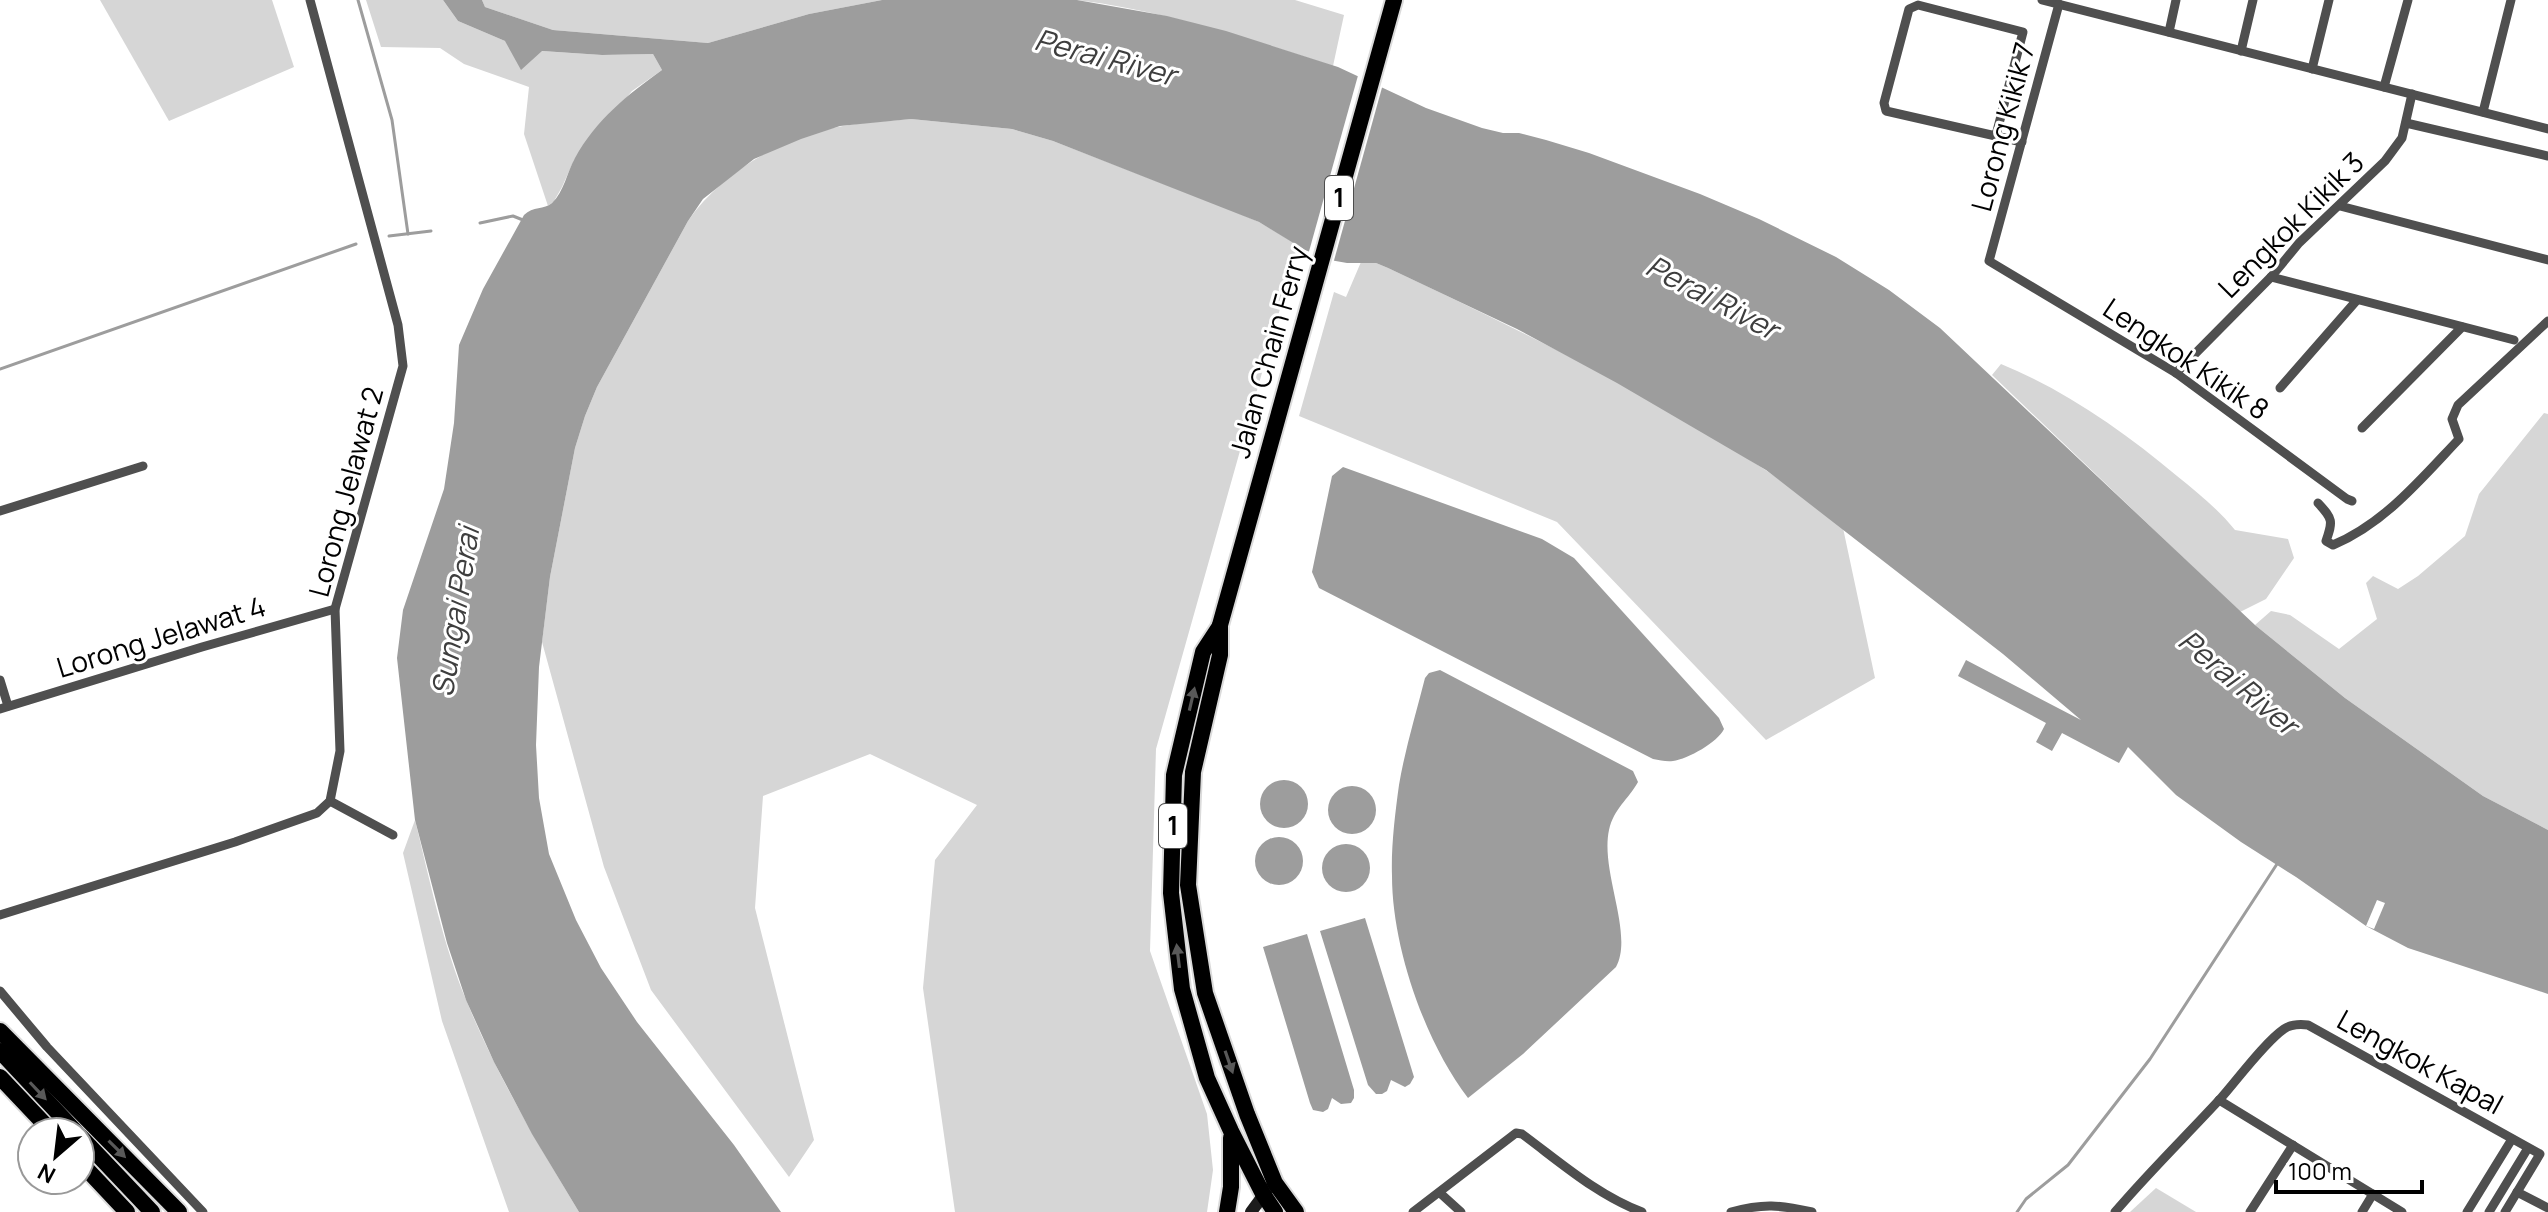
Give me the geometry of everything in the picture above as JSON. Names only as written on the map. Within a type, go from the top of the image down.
[{"type":"highway","name":"Jalan Chain Ferry","points":[[1275,1212],[1247,1114],[1205,993],[1188,885],[1193,772],[1220,655],[1220,625],[1394,0]]},
{"type":"highway","name":"Jalan Chain Ferry","points":[[1220,625],[1203,652],[1174,775],[1171,893],[1182,989],[1207,1078],[1231,1131],[1269,1188],[1296,1212]]},
{"type":"highway","points":[[0,1031],[179,1212]]},
{"type":"highway","points":[[0,1051],[61,1116]]},
{"type":"highway","points":[[0,1077],[37,1116]]},
{"type":"highway","points":[[1227,1212],[1231,1187],[1231,1131]]},
{"type":"highway","points":[[96,1153],[152,1212]]},
{"type":"highway","points":[[96,1181],[127,1212]]},
{"type":"street","name":"Lorong Jelawat 2","points":[[310,0],[398,325],[403,366],[335,609],[340,751],[330,801]]},
{"type":"street","points":[[2042,0],[2548,129]]},
{"type":"street","points":[[2092,13],[2095,0]]},
{"type":"street","points":[[2169,32],[2176,0]]},
{"type":"street","points":[[2241,51],[2253,0]]},
{"type":"street","points":[[2312,69],[2329,0]]},
{"type":"street","points":[[2384,87],[2408,0]]},
{"type":"street","points":[[2483,112],[2511,0]]},
{"type":"street","name":"Lorong Kikik 7","points":[[1989,261],[2059,4]]},
{"type":"street","points":[[1996,135],[2023,32],[1918,5],[1909,9],[1884,103],[1886,111],[2022,142]]},
{"type":"street","name":"Lengkok Kikik 3","points":[[2176,373],[2271,277],[2299,243],[2385,161],[2402,138],[2412,94]]},
{"type":"street","points":[[2406,123],[2548,156]]},
{"type":"street","points":[[2340,206],[2548,260]]},
{"type":"street","name":"Lengkok Kikik 8","points":[[1989,261],[2176,373],[2352,501]]},
{"type":"street","points":[[2271,277],[2514,340]]},
{"type":"street","points":[[2280,388],[2357,300]]},
{"type":"street","points":[[2318,503],[2330,516],[2332,524],[2326,541],[2333,545],[2369,528],[2408,493],[2459,439],[2452,419],[2458,405],[2548,321]]},
{"type":"street","points":[[2362,428],[2462,327]]},
{"type":"street","points":[[0,511],[143,466]]},
{"type":"street","name":"Lorong Jelawat 4","points":[[4,708],[335,609]]},
{"type":"street","points":[[0,680],[4,708]]},
{"type":"street","points":[[0,915],[235,842],[317,813],[330,801],[393,835]]},
{"type":"street","points":[[0,991],[47,1047],[203,1212]]},
{"type":"street","name":"Lengkok Kapal","points":[[2115,1212],[2284,1029],[2296,1024],[2308,1025],[2540,1154],[2517,1192]]},
{"type":"street","points":[[2219,1100],[2402,1212]]},
{"type":"street","points":[[1413,1212],[1516,1133],[1522,1134],[1597,1189],[1642,1212]]},
{"type":"street","points":[[2467,1212],[2512,1139]]},
{"type":"street","points":[[2250,1212],[2293,1145]]},
{"type":"street","points":[[2489,1212],[2528,1148]]},
{"type":"street","points":[[1251,1212],[1269,1188]]},
{"type":"street","points":[[2505,1212],[2517,1192],[2548,1208]]},
{"type":"street","points":[[1440,1193],[1461,1212]]},
{"type":"street","points":[[2362,1212],[2373,1194]]},
{"type":"street","points":[[1731,1212],[1778,1204],[1812,1212]]},
{"type":"shaded area","points":[[100,0],[272,0],[294,67],[169,121]]},
{"type":"shaded area","points":[[366,0],[443,0],[458,21],[505,41],[541,51],[653,54],[662,70],[632,91],[574,160],[562,187],[548,206],[524,134],[529,87],[464,64],[440,48],[381,47]]},
{"type":"shaded area","points":[[482,0],[882,0],[809,14],[708,43],[553,30],[485,7]]},
{"type":"shaded area","points":[[1077,0],[1295,0],[1344,15],[1333,66],[1175,19]]},
{"type":"shaded area","points":[[911,119],[1012,129],[1053,141],[1231,210],[1298,245],[1156,749],[1150,951],[1207,1114],[1213,1170],[1207,1212],[955,1212],[923,988],[935,860],[977,805],[870,754],[763,796],[755,908],[814,1140],[789,1177],[651,990],[604,867],[542,642],[550,577],[575,448],[585,416],[597,387],[688,221],[702,203],[736,172],[777,148],[799,138],[843,126]]},
{"type":"shaded area","points":[[1361,262],[1388,268],[1532,337],[1626,387],[1764,469],[1843,528],[1875,678],[1766,740],[1557,522],[1299,416],[1334,292],[1346,297]]},
{"type":"shaded area","points":[[2001,364],[2071,399],[2115,428],[2200,495],[2235,530],[2288,539],[2294,558],[2266,599],[2240,612],[1992,375]]},
{"type":"shaded area","points":[[2544,413],[2548,414],[2548,830],[2483,796],[2345,698],[2255,625],[2271,611],[2290,615],[2339,649],[2377,619],[2366,583],[2373,576],[2398,589],[2465,536],[2479,494]]},
{"type":"shaded area","points":[[415,820],[444,935],[467,1002],[505,1083],[579,1212],[509,1212],[442,1021],[403,853]]},
{"type":"shaded area","points":[[2156,1188],[2196,1212],[2130,1212]]},
{"type":"water","points":[[443,0],[482,0],[485,7],[553,30],[708,43],[809,14],[882,0],[1077,0],[1167,16],[1226,31],[1338,67],[1426,108],[1482,128],[1519,133],[1589,153],[1759,219],[1836,257],[1889,290],[1940,328],[2255,625],[2345,698],[2483,796],[2548,830],[2548,994],[2408,948],[2366,926],[2176,795],[2128,747],[2119,763],[2062,733],[2052,751],[2036,742],[2046,723],[1958,676],[1966,660],[2081,720],[2003,654],[1766,470],[1517,329],[1376,263],[1330,260],[1305,250],[1259,222],[1053,141],[1012,129],[911,119],[840,126],[754,159],[703,199],[688,221],[597,387],[585,416],[575,448],[550,577],[539,667],[536,745],[539,798],[549,854],[576,920],[601,968],[637,1022],[734,1145],[781,1212],[579,1212],[532,1134],[494,1062],[466,1000],[447,943],[415,820],[397,658],[403,610],[444,489],[454,423],[459,345],[483,289],[524,215],[552,203],[583,144],[625,99],[662,70],[653,54],[542,51],[521,70],[505,41],[458,21]]},
{"type":"water","points":[[1343,467],[1542,539],[1574,558],[1719,718],[1724,729],[1721,734],[1702,749],[1679,760],[1653,759],[1319,588],[1312,572],[1332,476]]},
{"type":"water","points":[[1440,670],[1633,771],[1638,782],[1611,822],[1607,846],[1621,937],[1616,967],[1523,1054],[1468,1098],[1452,1075],[1425,1022],[1405,963],[1394,904],[1393,842],[1401,772],[1425,678],[1429,673]]},
{"type":"water","points":[[1284,780],[1301,787],[1308,804],[1301,821],[1284,828],[1267,821],[1260,804],[1267,787]]},
{"type":"water","points":[[1352,786],[1369,793],[1376,810],[1369,827],[1352,834],[1335,827],[1328,810],[1335,793]]},
{"type":"water","points":[[1279,837],[1296,844],[1303,861],[1296,878],[1279,885],[1262,878],[1255,861],[1262,844]]},
{"type":"water","points":[[1346,844],[1363,851],[1370,868],[1363,885],[1346,892],[1329,885],[1322,868],[1329,851]]},
{"type":"water","points":[[1365,918],[1414,1077],[1405,1087],[1391,1080],[1387,1091],[1382,1094],[1376,1094],[1368,1085],[1320,931]]},
{"type":"water","points":[[1307,934],[1354,1090],[1351,1103],[1341,1104],[1332,1098],[1328,1109],[1323,1112],[1313,1110],[1310,1103],[1263,947]]},
{"type":"pier","points":[[1359,72],[1383,84],[1333,264],[1308,255]]},
{"type":"pier","points":[[2377,900],[2385,903],[2374,929],[2366,926]]},
{"type":"waterway","points":[[358,0],[392,120],[408,234]]},
{"type":"waterway","points":[[480,223],[513,216],[523,220]]},
{"type":"waterway","points":[[389,236],[431,231]]},
{"type":"waterway","points":[[0,369],[356,244]]},
{"type":"waterway","points":[[2017,1212],[2026,1199],[2068,1165],[2150,1059],[2277,864]]},
{"type":"water label","name":"Perai River","points":[[1105,58]]},
{"type":"water label","name":"Perai River","points":[[1712,298]]},
{"type":"water label","name":"Sungai Perai","points":[[456,612]]},
{"type":"water label","name":"Perai River","points":[[2238,683]]}]
